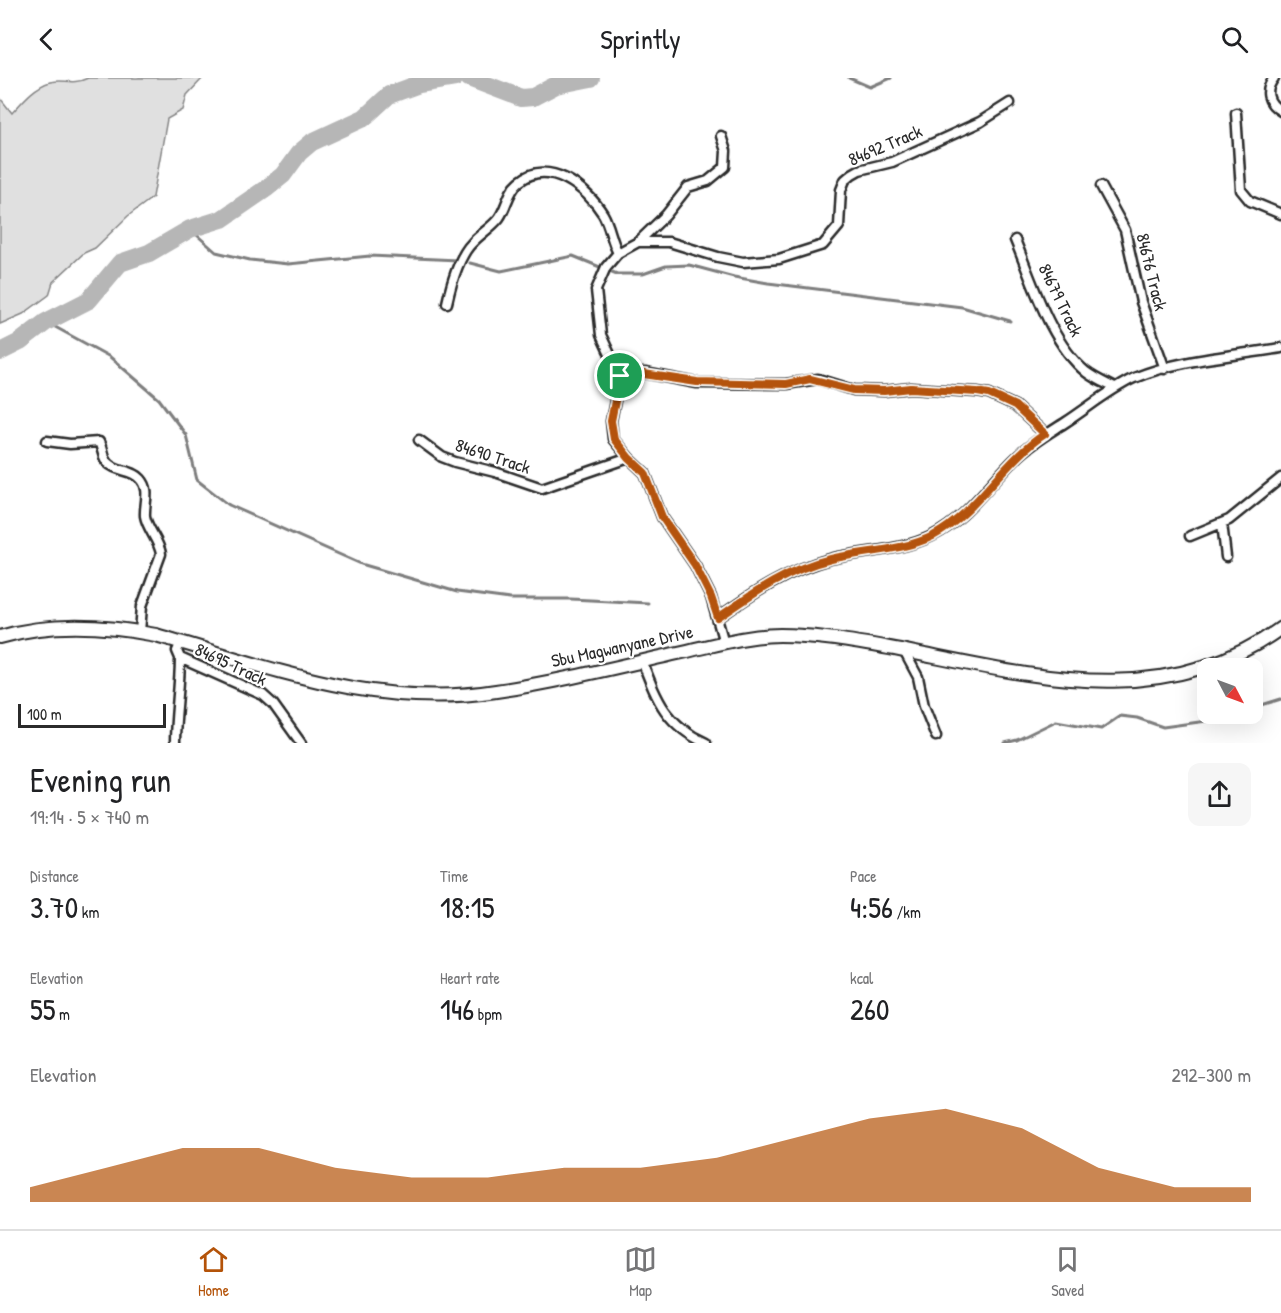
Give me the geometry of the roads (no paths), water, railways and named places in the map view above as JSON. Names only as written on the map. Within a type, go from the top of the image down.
[{"type":"main road","name":"Sbu Magwanyane Drive","points":[[0,637],[38,629],[81,626],[141,632],[347,688],[410,696],[465,695],[495,691],[771,635],[835,639],[1058,679],[1131,682],[1169,677],[1200,669],[1251,647],[1281,628]]},
{"type":"street","points":[[1274,78],[1267,93],[1270,101],[1281,111]]},
{"type":"street","name":"84692 Track","points":[[638,242],[669,242],[743,262],[779,259],[823,245],[839,226],[841,190],[845,180],[852,174],[859,170],[892,162],[980,122],[1010,103]]},
{"type":"street","points":[[1236,113],[1241,190],[1250,201],[1281,214]]},
{"type":"street","points":[[721,136],[726,151],[725,167],[708,181],[688,187],[666,215],[638,242],[618,253],[606,267],[596,290],[601,335],[620,376],[611,429],[614,439],[645,473],[662,517],[695,565],[711,597],[724,643]]},
{"type":"street","points":[[447,303],[452,283],[470,244],[501,216],[518,183],[537,173],[552,172],[562,177],[593,202],[605,219],[618,253]]},
{"type":"street","name":"84676 Track","points":[[1101,186],[1125,230],[1141,302],[1165,369]]},
{"type":"street","name":"84679 Track","points":[[1015,240],[1065,348],[1086,371],[1115,388]]},
{"type":"street","points":[[718,618],[753,594],[797,569],[831,559],[911,544],[931,537],[960,516],[1017,457],[1045,434],[1115,388],[1136,378],[1165,369],[1281,348]]},
{"type":"street","points":[[620,376],[645,373],[697,382],[786,384],[818,379],[854,390],[884,391],[911,388],[977,392],[989,394],[1015,406],[1045,434]]},
{"type":"street","name":"84690 Track","points":[[418,440],[442,457],[542,488],[629,458]]},
{"type":"street","points":[[47,441],[70,444],[97,441],[109,464],[116,469],[135,474],[144,484],[147,497],[145,517],[160,548],[160,561],[147,588],[142,606],[141,632]]},
{"type":"street","points":[[1190,536],[1234,516],[1281,478]]},
{"type":"street","points":[[1222,523],[1226,557]]},
{"type":"street","name":"84695 Track","points":[[181,642],[177,651],[180,658],[262,695],[273,704],[300,743]]},
{"type":"street","points":[[904,651],[918,677],[924,706],[936,736]]},
{"type":"street","points":[[175,743],[174,722],[180,680],[180,658]]},
{"type":"street","points":[[642,661],[663,710],[685,732],[706,743]]},
{"type":"waterway","points":[[0,352],[20,342],[46,322],[89,300],[120,263],[149,253],[190,229],[222,219],[283,175],[299,153],[312,142],[364,118],[389,95],[419,84],[455,78]]},
{"type":"waterway","points":[[469,78],[521,98],[533,97],[556,85],[591,78]]},
{"type":"waterway","points":[[849,78],[870,87],[891,78]]},
{"type":"waterway","points":[[190,229],[216,252],[250,260],[288,264],[370,256],[458,260]]},
{"type":"waterway","points":[[470,263],[501,271],[573,256],[617,274],[643,274],[666,266],[689,265],[768,283],[962,307],[1010,321]]},
{"type":"waterway","points":[[46,322],[110,357],[159,399],[186,435],[197,480],[229,505],[361,564],[457,592],[510,599],[648,603]]},
{"type":"waterway","points":[[1263,705],[1281,699]]},
{"type":"waterway","points":[[1005,743],[1017,740],[1056,721],[1101,729],[1120,716],[1137,718],[1163,727],[1197,722]]}]
